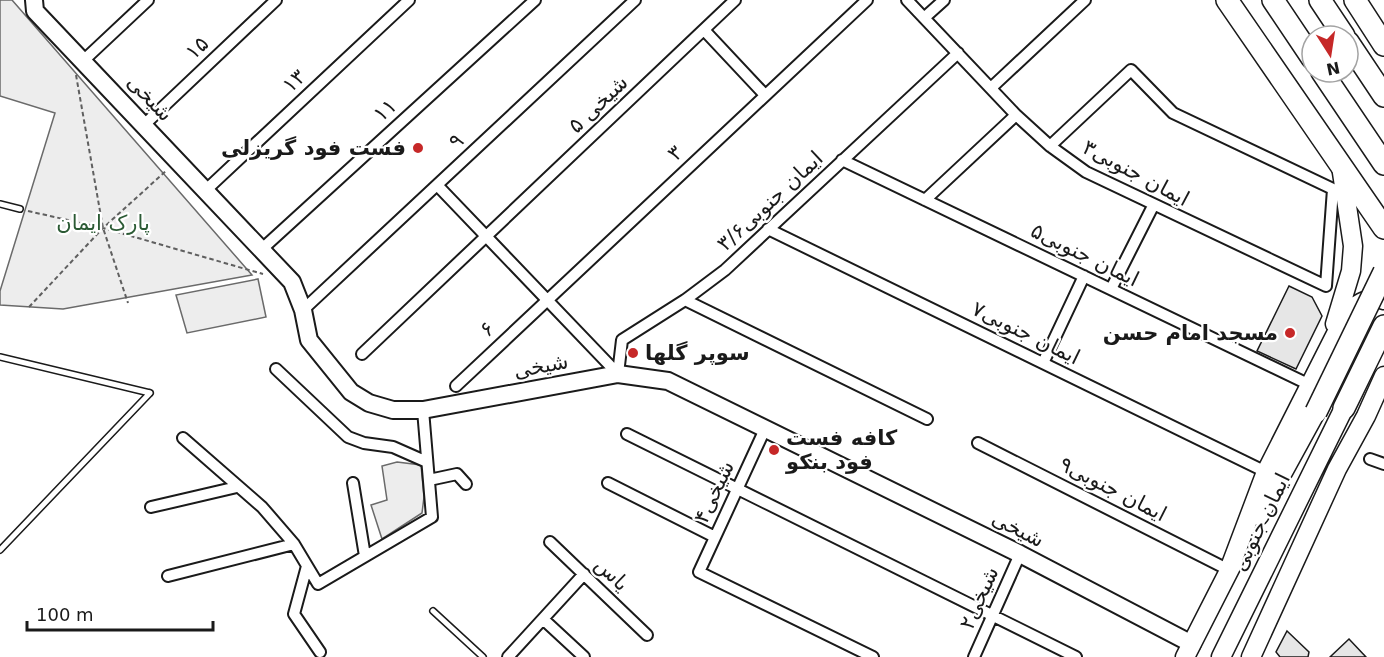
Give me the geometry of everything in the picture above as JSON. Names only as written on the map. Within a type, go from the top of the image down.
[{"type":"highway","points":[[1227,0],[1384,228]]},
{"type":"highway","points":[[1273,0],[1300,40]]},
{"type":"highway","points":[[1320,0],[1336,24]]},
{"type":"highway","points":[[1357,2],[1384,45]]},
{"type":"highway","points":[[1360,60],[1384,96]]},
{"type":"highway","points":[[1330,84],[1384,164]]},
{"type":"highway","points":[[1316,412],[1384,272]]},
{"type":"highway","points":[[1344,408],[1384,326]]},
{"type":"main road","points":[[1328,349],[1351,271],[1353,246],[1341,165]]},
{"type":"main road","points":[[1230,570],[1266,472],[1347,312],[1362,301],[1377,297],[1384,300]]},
{"type":"main road","points":[[1251,657],[1337,469],[1366,416],[1384,376]]},
{"type":"main road","points":[[1366,416],[1384,402]]},
{"type":"main road","name":"ایمان جنوبی","points":[[1221,657],[1344,408]]},
{"type":"main road","points":[[1230,570],[1316,412]]},
{"type":"main road","name":"ایمان جنوبی","points":[[1189,650],[1230,570]]},
{"type":"street","name":"شیخی","points":[[34,0],[35,11],[145,124],[292,282],[303,310],[309,340],[351,392],[369,403],[393,410],[423,410],[618,374],[668,381],[1020,555],[1189,650]]},
{"type":"street","points":[[83,61],[148,0]]},
{"type":"street","name":"۱۵","points":[[145,124],[276,0]]},
{"type":"street","name":"۱۳","points":[[206,190],[410,0]]},
{"type":"street","name":"۱۱","points":[[262,249],[535,0]]},
{"type":"street","name":"۹","points":[[303,310],[635,0]]},
{"type":"street","name":"شیخی ۵","points":[[362,354],[735,0]]},
{"type":"street","name":"۳","points":[[546,300],[867,0]]},
{"type":"street","name":"ایمان جنوبی۳","points":[[907,0],[992,87],[1016,115],[1050,146],[1086,172],[1153,206],[1326,286],[1333,189],[1173,112],[1131,70],[1050,146]]},
{"type":"street","points":[[924,18],[944,0]]},
{"type":"street","points":[[992,87],[1085,0]]},
{"type":"street","points":[[704,30],[765,95]]},
{"type":"street","name":"ایمان جنوبی۳/۶","points":[[618,374],[622,340],[685,300],[724,270],[958,53]]},
{"type":"street","points":[[925,200],[1016,115]]},
{"type":"street","name":"ایمان جنوبی۵","points":[[842,160],[1310,385]]},
{"type":"street","points":[[437,185],[618,374]]},
{"type":"street","points":[[1111,290],[1153,206]]},
{"type":"street","name":"ایمان جنوبی۷","points":[[768,229],[1266,472]]},
{"type":"street","points":[[1043,363],[1084,276]]},
{"type":"street","name":"۶","points":[[456,386],[546,300]]},
{"type":"street","points":[[685,300],[927,419]]},
{"type":"street","points":[[276,369],[348,437],[364,443],[393,447],[427,462]]},
{"type":"street","points":[[183,438],[262,507],[294,544],[318,584],[432,517],[423,410]]},
{"type":"street","name":"شیخی۴","points":[[765,429],[699,572],[873,657]]},
{"type":"street","points":[[627,434],[1076,657]]},
{"type":"street","name":"ایمان جنوبی۹","points":[[978,442],[1230,570]]},
{"type":"street","points":[[1370,459],[1384,464]]},
{"type":"street","points":[[429,480],[457,474],[466,484]]},
{"type":"street","points":[[352,483],[365,556]]},
{"type":"street","points":[[608,483],[715,537]]},
{"type":"street","points":[[150,507],[237,487]]},
{"type":"street","name":"یاس","points":[[550,542],[647,635]]},
{"type":"street","points":[[168,576],[294,544]]},
{"type":"street","name":"شیخی۲","points":[[974,657],[1020,555]]},
{"type":"street","points":[[307,566],[294,614],[320,652]]},
{"type":"street","points":[[508,657],[584,574]]},
{"type":"street","points":[[543,619],[584,657]]},
{"type":"lane","points":[[0,204],[21,209]]},
{"type":"lane","points":[[0,357],[150,393],[0,550]]},
{"type":"lane","points":[[433,611],[483,657]]},
{"type":"path","points":[[71,48],[103,228],[128,303]]},
{"type":"path","points":[[29,307],[103,228],[178,160]]},
{"type":"path","points":[[21,209],[103,228],[292,282]]},
{"type":"green space","name":"پارک ایمان","points":[[0,0],[12,0],[252,275],[63,309],[0,305],[0,291],[55,113],[0,96]]},
{"type":"green space","points":[[258,279],[266,317],[187,333],[176,295]]},
{"type":"green space","points":[[397,462],[421,465],[424,497],[422,513],[382,539],[371,505],[387,500],[382,466]]},
{"type":"building","name":"مسجد امام حسن","points":[[1289,286],[1312,297],[1322,316],[1296,369],[1257,351]]},
{"type":"building","points":[[1287,631],[1309,652],[1308,657],[1280,657],[1276,652]]},
{"type":"building","points":[[1349,639],[1366,657],[1330,657]]},
{"type":"place","name":"فست فود گریزلی","points":[[418,148]]},
{"type":"place","name":"مسجد امام حسن","points":[[1290,333]]},
{"type":"place","name":"سوپر گلها","points":[[633,353]]},
{"type":"place","name":"کافه فست فود بنکو","points":[[774,450]]}]
